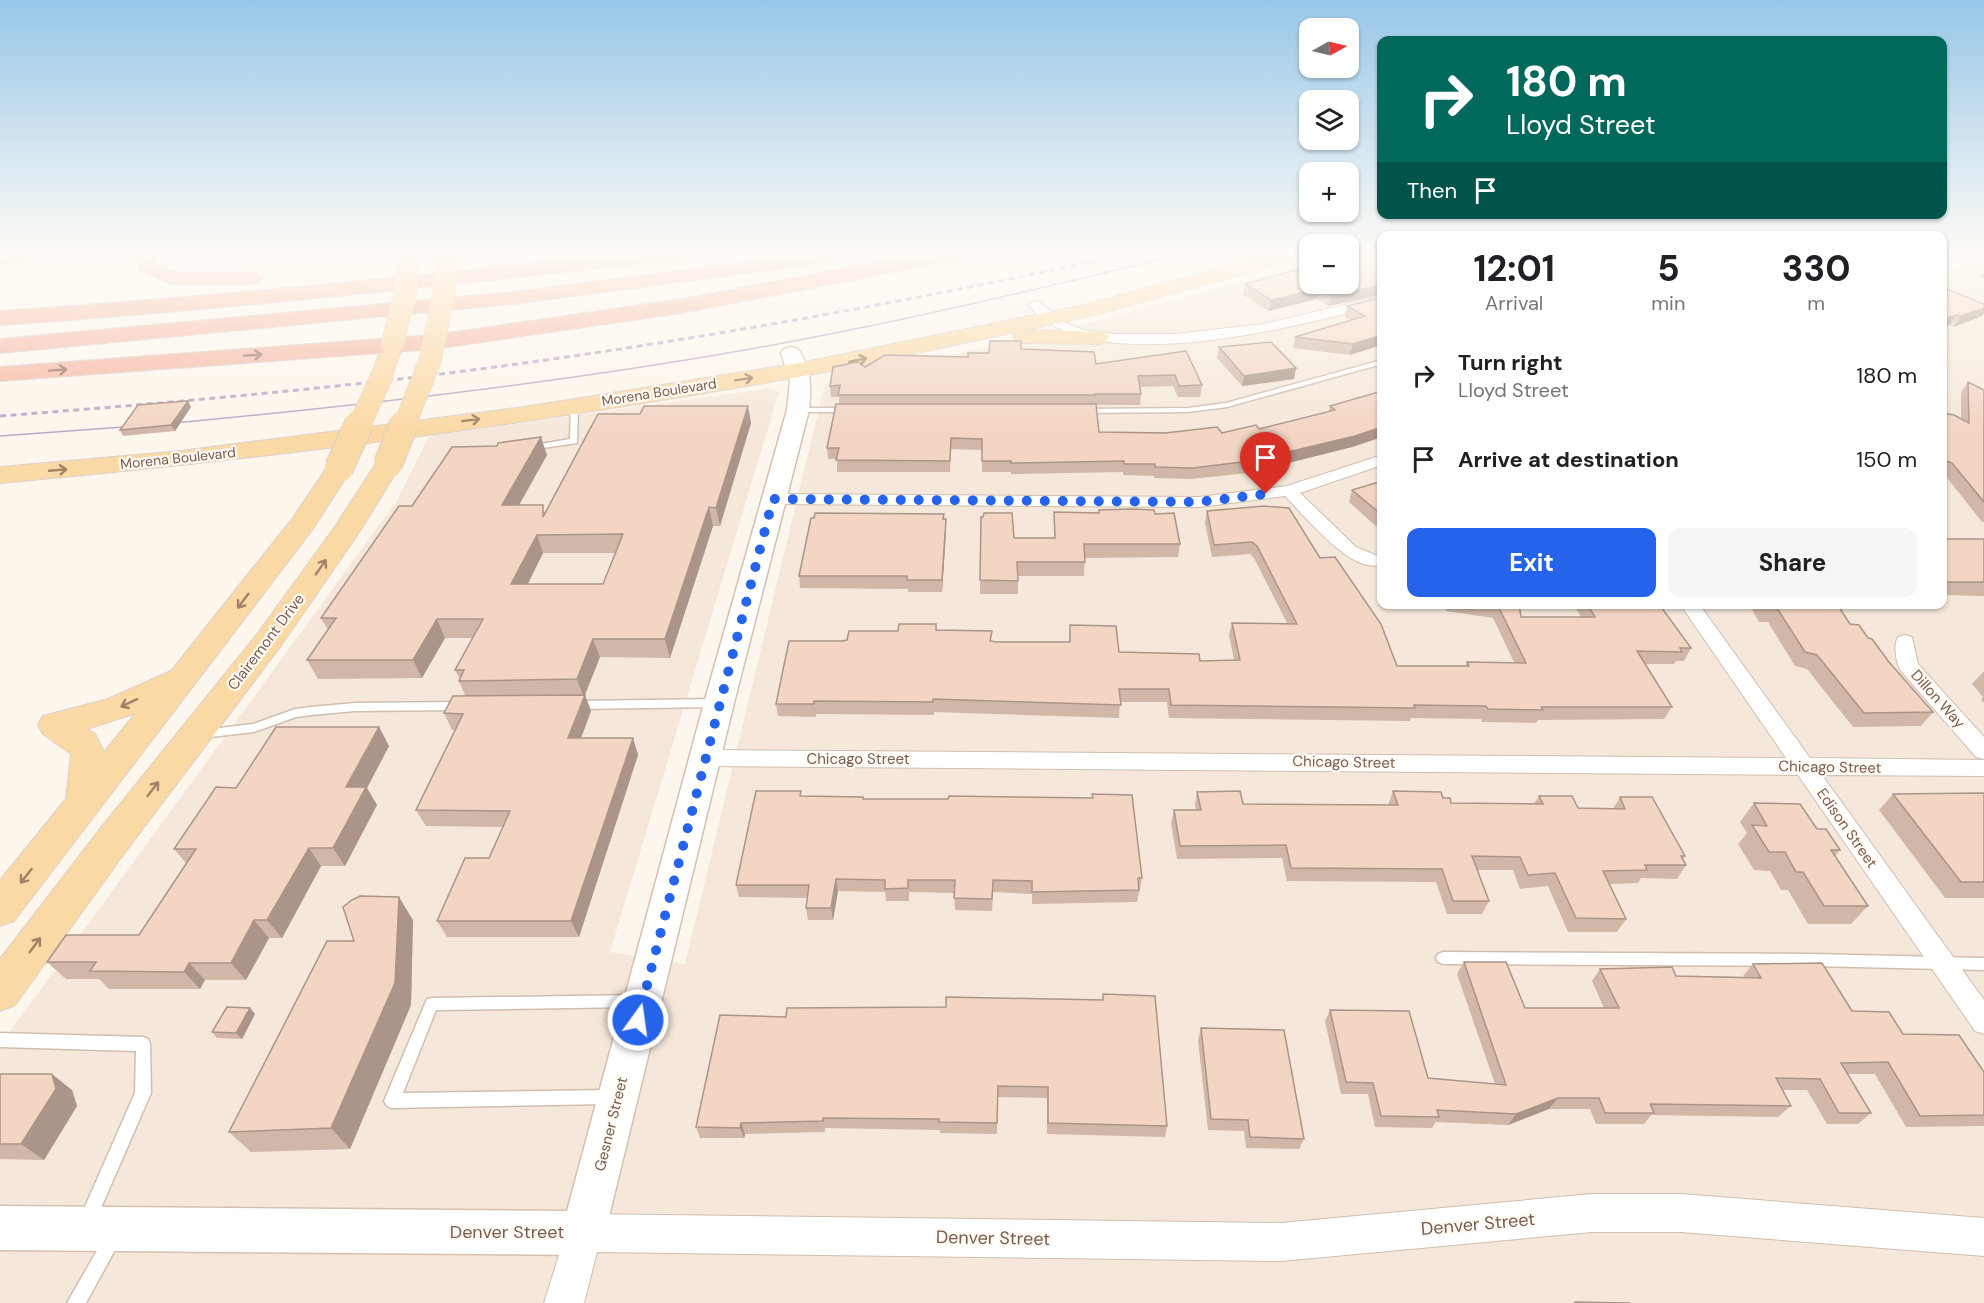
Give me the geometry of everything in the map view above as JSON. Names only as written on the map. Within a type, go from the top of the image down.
[{"type":"highway","points":[[0,318],[98,311]]},
{"type":"highway","points":[[0,346],[387,311]]},
{"type":"highway","points":[[0,374],[434,342],[649,311]]},
{"type":"highway","points":[[337,348],[366,357],[383,374]]},
{"type":"main road","points":[[0,909],[302,524],[339,468],[383,374],[401,311]]},
{"type":"main road","name":"Clairemont Drive","points":[[0,992],[269,640],[346,531],[388,464],[423,379],[440,311]]},
{"type":"main road","name":"Morena Boulevard","points":[[0,476],[182,459],[574,406],[796,362],[1010,311]]},
{"type":"main road","name":"Morena Boulevard","points":[[0,455],[172,442],[316,426],[796,362],[988,333],[1091,311]]},
{"type":"main road","points":[[988,333],[1050,338],[1098,337]]},
{"type":"main road","name":"Gesner Street","points":[[583,1233],[718,703],[798,410],[802,383],[796,362]]},
{"type":"main road","points":[[84,803],[88,754],[83,743],[55,724],[118,708],[182,678]]},
{"type":"main road","name":"Denver Street","points":[[0,1228],[583,1233]]},
{"type":"street","points":[[1042,311],[1070,330],[1098,337],[1162,339],[1246,332],[1342,311]]},
{"type":"street","points":[[773,499],[1199,502],[1289,491],[1377,462]]},
{"type":"street","points":[[1289,491],[1350,551],[1374,561]]},
{"type":"street","name":"Edison Street","points":[[1693,609],[1984,1022]]},
{"type":"street","name":"Dillon Way","points":[[1905,642],[1908,666],[1984,751]]},
{"type":"street","name":"Chicago Street","points":[[705,758],[1984,768]]},
{"type":"street","name":"Denver Street","points":[[583,1233],[1281,1242],[1592,1213],[1681,1213],[1984,1237]]},
{"type":"street","name":"Gesner Street","points":[[564,1303],[583,1233]]},
{"type":"lane","points":[[1068,411],[1188,410],[1227,405],[1377,363]]},
{"type":"lane","points":[[517,450],[574,441],[574,406]]},
{"type":"lane","points":[[798,410],[860,410]]},
{"type":"lane","points":[[570,705],[718,703]]},
{"type":"lane","points":[[195,734],[254,728],[311,711],[356,707],[475,706]]},
{"type":"lane","points":[[1443,958],[1812,960],[1984,964]]},
{"type":"lane","points":[[618,1097],[392,1101],[432,1004],[642,1001]]},
{"type":"lane","points":[[0,1040],[143,1044],[143,1093],[76,1303]]},
{"type":"shaded area","points":[[1134,311],[1377,311],[1377,609],[1947,609],[1947,311],[1984,311],[1984,1303],[0,1303],[0,1045],[396,502],[429,436],[771,388],[779,392],[610,952],[685,964],[825,384],[1082,325]]},
{"type":"building","points":[[1356,311],[1377,311],[1377,337],[1353,344],[1295,337],[1365,316]]},
{"type":"building","points":[[1947,311],[1976,311],[1961,316],[1947,318]]},
{"type":"building","points":[[990,341],[1021,341],[1021,349],[1094,352],[1096,364],[1186,351],[1202,385],[1179,386],[1175,375],[1138,376],[1141,394],[838,395],[840,385],[830,386],[833,367],[858,362],[865,367],[885,355],[968,357],[968,353],[989,353]]},
{"type":"building","points":[[1271,342],[1296,368],[1244,376],[1219,347]]},
{"type":"building","points":[[1968,382],[1984,390],[1984,502],[1952,463],[1947,461],[1947,414],[1969,423]]},
{"type":"building","points":[[1377,392],[1377,429],[1250,461],[1193,468],[1124,464],[1124,461],[1011,463],[1011,461],[982,461],[982,439],[951,438],[950,461],[836,460],[839,448],[827,448],[836,404],[1096,404],[1099,432],[1165,433],[1217,427],[1222,433],[1256,425],[1259,429],[1335,410],[1330,406]]},
{"type":"building","points":[[188,401],[171,425],[120,430],[138,405]]},
{"type":"building","points":[[644,406],[748,406],[716,508],[709,507],[665,639],[593,639],[577,679],[459,681],[464,670],[455,670],[483,619],[437,619],[413,660],[307,660],[336,618],[321,618],[399,506],[412,506],[452,447],[497,446],[498,443],[541,437],[502,505],[543,505],[543,517],[598,414],[640,414]],"holes":[[[623,534],[603,584],[511,584],[537,535]]]},
{"type":"building","points":[[1377,482],[1377,511],[1352,490]]},
{"type":"building","points":[[1264,506],[1289,508],[1320,558],[1335,557],[1381,624],[1397,666],[1469,666],[1467,662],[1526,663],[1499,609],[1520,609],[1521,617],[1595,617],[1590,609],[1663,609],[1691,648],[1680,648],[1682,652],[1637,651],[1672,707],[1541,707],[1543,710],[1414,705],[1415,708],[1171,705],[1169,689],[1119,689],[1121,705],[933,699],[933,702],[814,701],[814,704],[776,704],[789,641],[842,641],[847,640],[849,631],[898,631],[899,624],[936,624],[936,630],[992,631],[990,641],[996,642],[1070,642],[1070,625],[1116,626],[1119,652],[1199,654],[1200,661],[1240,660],[1232,623],[1297,624],[1257,546],[1252,542],[1214,545],[1207,511]]},
{"type":"building","points":[[1099,510],[1154,510],[1155,514],[1174,513],[1180,544],[1084,544],[1085,562],[1017,562],[1018,581],[980,580],[981,517],[984,513],[1012,513],[1014,538],[1055,538],[1054,512],[1099,513]]},
{"type":"building","points":[[815,513],[944,514],[943,519],[946,519],[942,580],[907,580],[907,576],[799,576],[811,518],[814,518]]},
{"type":"building","points":[[1947,539],[1984,539],[1984,582],[1947,582]]},
{"type":"building","points":[[1778,609],[1840,609],[1850,624],[1859,625],[1868,638],[1872,639],[1933,712],[1864,713],[1817,655],[1805,652]]},
{"type":"building","points":[[585,695],[568,738],[633,738],[571,921],[437,921],[465,858],[489,858],[510,811],[416,810],[463,714],[444,713],[453,696]]},
{"type":"building","points":[[276,727],[379,727],[346,787],[366,787],[333,848],[309,848],[267,920],[254,920],[231,963],[189,963],[184,972],[90,971],[96,962],[47,962],[66,935],[139,935],[196,849],[174,849],[216,787],[236,788]]},
{"type":"building","points":[[756,791],[801,791],[800,796],[863,797],[863,799],[948,799],[949,796],[1093,798],[1092,794],[1132,795],[1142,878],[1138,878],[1139,890],[1032,892],[1032,881],[993,880],[992,899],[954,898],[955,880],[908,880],[908,888],[885,889],[885,880],[836,879],[831,908],[806,908],[809,885],[736,885]]},
{"type":"building","points":[[1240,791],[1243,804],[1398,805],[1393,791],[1441,792],[1443,798],[1450,798],[1451,803],[1543,804],[1539,796],[1572,796],[1578,808],[1625,809],[1620,797],[1652,797],[1685,856],[1681,856],[1686,865],[1645,865],[1647,870],[1603,871],[1626,919],[1576,918],[1555,873],[1528,875],[1520,857],[1472,856],[1489,901],[1453,901],[1442,869],[1291,868],[1286,845],[1180,846],[1174,810],[1201,810],[1197,792]]},
{"type":"building","points":[[1984,793],[1984,882],[1961,882],[1893,794]]},
{"type":"building","points":[[1754,803],[1800,804],[1817,829],[1826,829],[1840,850],[1831,850],[1868,906],[1824,906],[1803,872],[1796,872],[1785,852],[1769,852],[1752,825],[1767,826]]},
{"type":"building","points":[[360,896],[399,897],[395,983],[331,1128],[229,1132],[327,941],[354,941],[343,907]]},
{"type":"building","points":[[1464,962],[1506,962],[1525,1008],[1619,1008],[1600,969],[1672,967],[1676,976],[1761,978],[1753,964],[1822,963],[1852,1011],[1889,1012],[1903,1034],[1959,1035],[1984,1072],[1984,1115],[1920,1116],[1888,1062],[1841,1063],[1871,1113],[1839,1113],[1820,1079],[1776,1078],[1791,1106],[1650,1104],[1654,1113],[1605,1113],[1599,1098],[1558,1098],[1516,1114],[1437,1110],[1439,1117],[1381,1116],[1373,1083],[1346,1082],[1330,1010],[1409,1011],[1428,1078],[1506,1085]]},
{"type":"building","points":[[1103,994],[1155,996],[1167,1126],[1048,1123],[1048,1087],[998,1086],[997,1123],[939,1122],[939,1119],[823,1118],[823,1121],[741,1123],[740,1128],[696,1127],[720,1015],[786,1017],[787,1008],[946,1007],[946,997],[1103,1000]]},
{"type":"building","points":[[227,1007],[250,1008],[236,1033],[212,1032]]},
{"type":"building","points":[[1201,1028],[1284,1030],[1304,1139],[1250,1137],[1248,1120],[1211,1119]]},
{"type":"building","points":[[0,1074],[52,1074],[56,1089],[21,1144],[0,1144]]},
{"type":"building","points":[[1575,1302],[1630,1303],[1575,1303]]},
{"type":"tram line","points":[[164,424],[455,393],[600,373],[745,350],[939,311]]},
{"type":"tram line","points":[[0,436],[137,426]]},
{"type":"railway","points":[[0,416],[290,391],[435,375],[722,333],[843,311]]},
{"type":"route","points":[[638,1020],[718,703],[773,499],[1199,502],[1266,494]]}]
